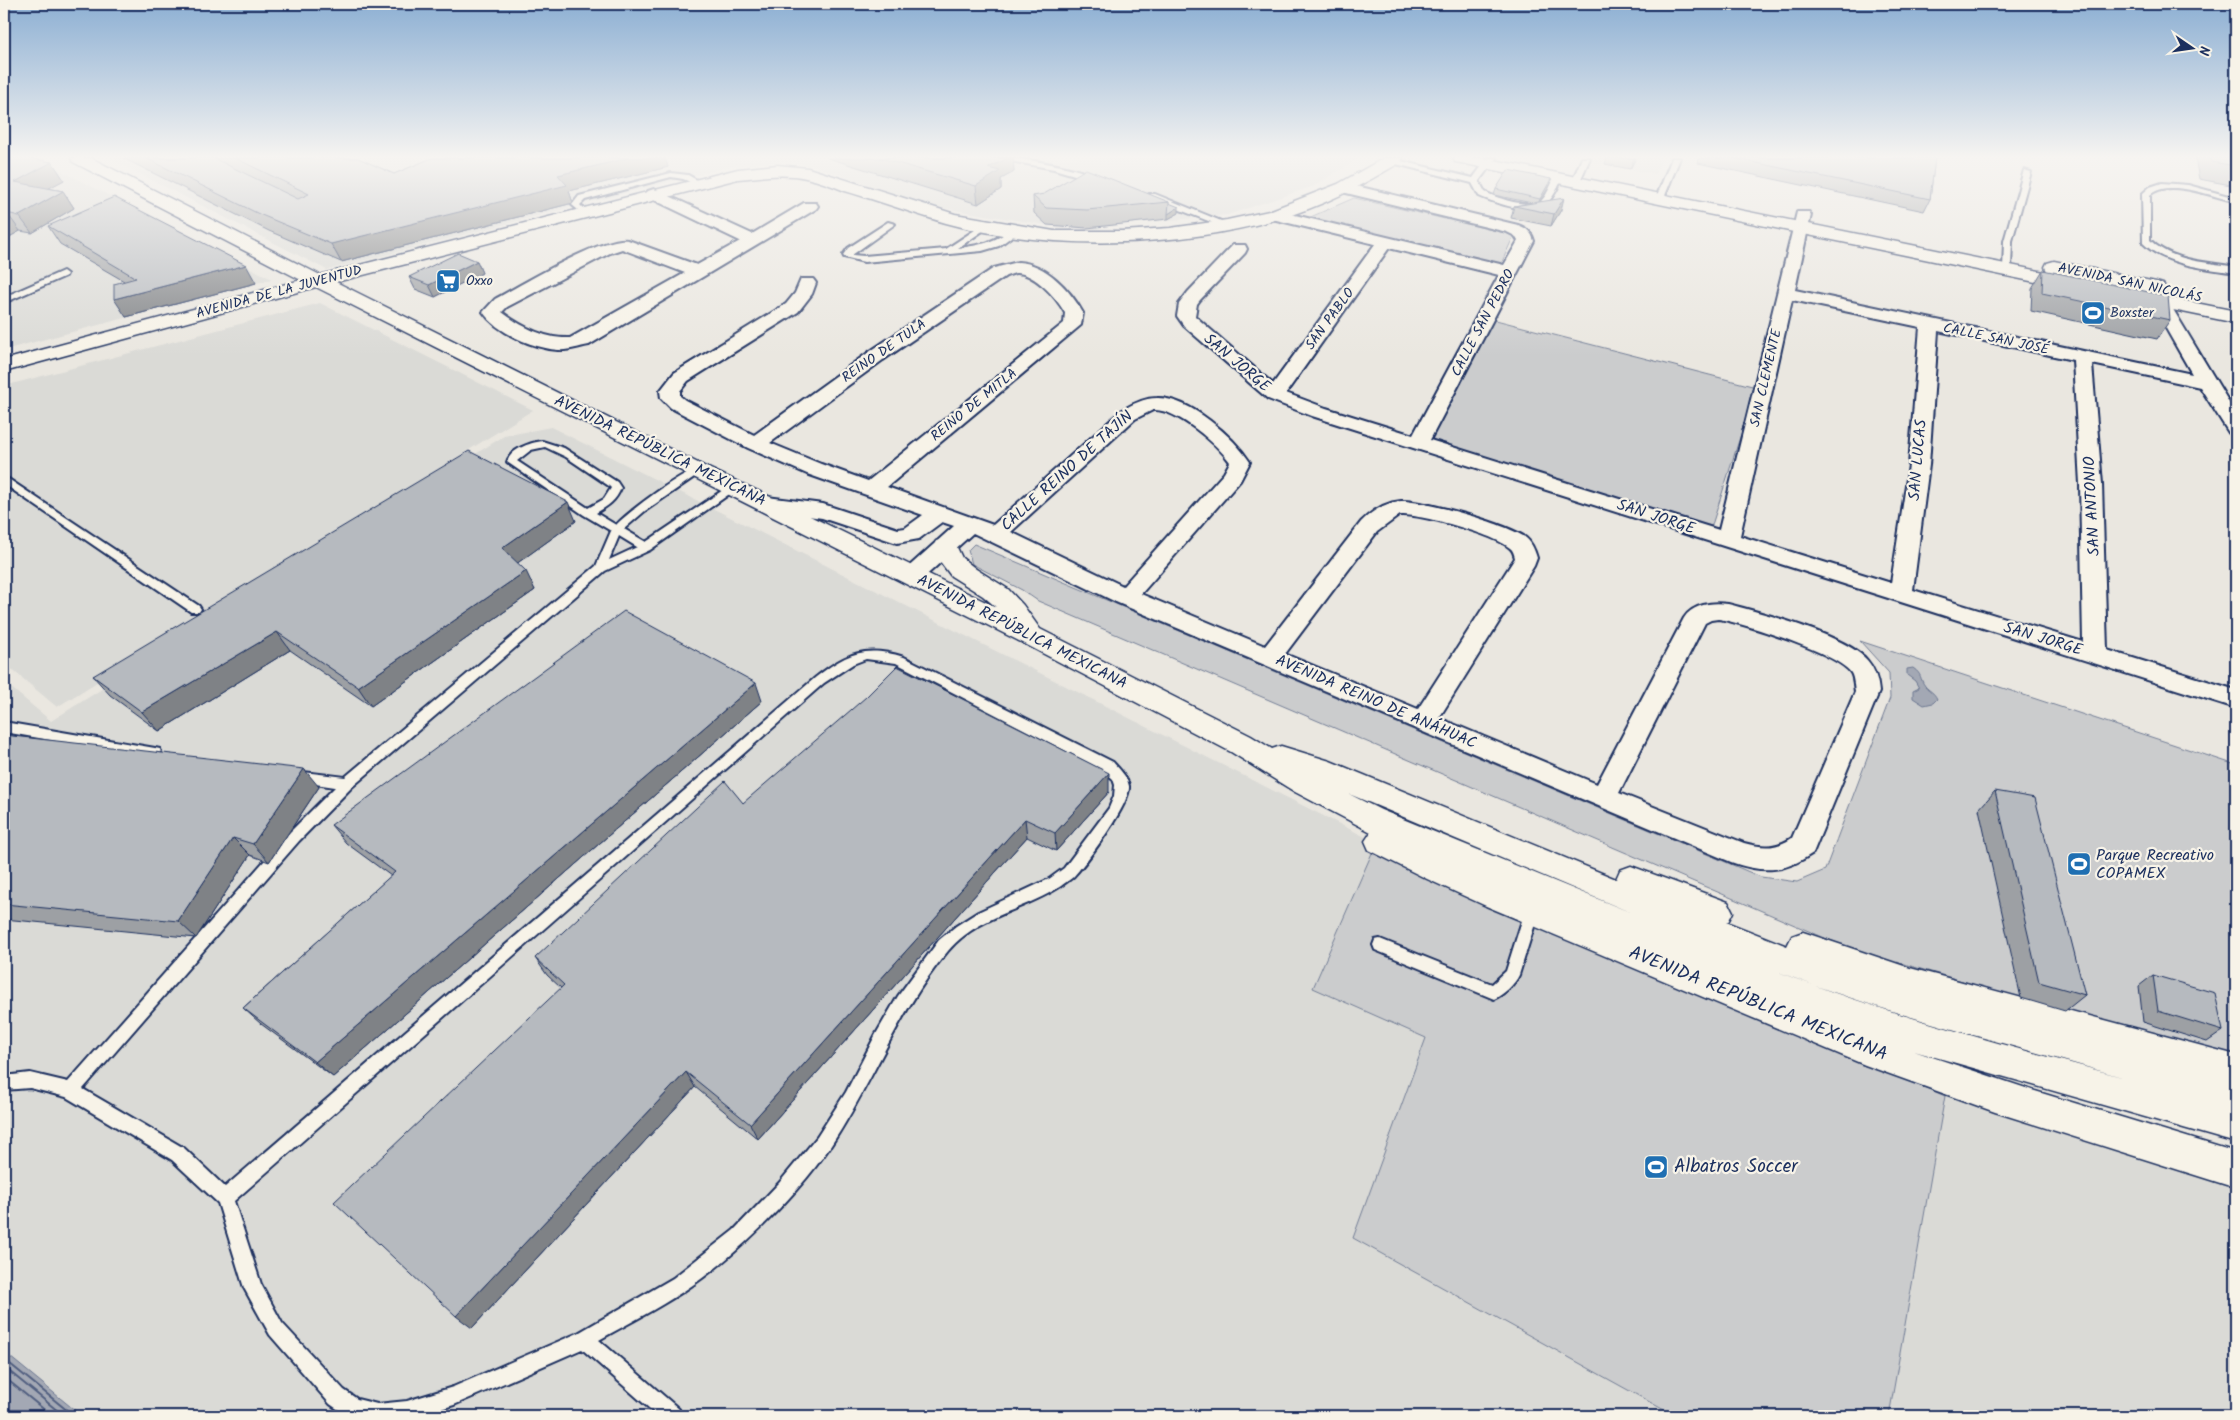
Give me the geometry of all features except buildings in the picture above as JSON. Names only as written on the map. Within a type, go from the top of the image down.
[{"type":"street","name":"AVENIDA REPÚBLICA MEXICANA","points":[[208,224],[696,470],[1032,636],[1241,744],[1631,928],[1833,1009],[1915,1036],[2236,1126]]},
{"type":"street","name":"AVENIDA DE LA JUVENTUD","points":[[4,366],[536,224]]},
{"type":"street","points":[[727,224],[758,237]]},
{"type":"street","points":[[736,224],[758,237]]},
{"type":"street","points":[[699,272],[635,246],[621,244],[604,249],[501,303],[492,312],[504,322],[542,342],[552,345],[571,345],[582,341],[699,272],[779,224]]},
{"type":"street","name":"AVENIDA DE LA JUVENTUD","points":[[978,224],[1054,236],[1122,236],[1170,233],[1230,224]]},
{"type":"street","points":[[1310,224],[1510,272]]},
{"type":"street","name":"CALLE SAN PEDRO","points":[[1419,442],[1526,240],[1521,232],[1495,224]]},
{"type":"street","name":"SAN CLEMENTE","points":[[1728,540],[1801,224]]},
{"type":"street","name":"AVENIDA SAN NICOLÁS","points":[[1818,224],[2155,294],[2236,305]]},
{"type":"street","name":"SAN PABLO","points":[[1275,395],[1384,243]]},
{"type":"street","name":"SAN JORGE","points":[[1239,249],[1194,296],[1186,309],[1186,316],[1190,322],[1275,395],[1319,412],[2236,698]]},
{"type":"street","name":"REINO DE MITLA","points":[[871,489],[1066,331],[1074,319],[1070,308],[1038,273],[1026,268],[1018,268]]},
{"type":"street","name":"REINO DE TULA","points":[[755,444],[876,356],[992,277],[1006,270],[1018,268]]},
{"type":"street","name":"AVENIDA REINO DE ANÁHUAC","points":[[808,283],[803,294],[792,308],[681,377],[670,391],[671,398],[678,404],[755,444],[814,469],[996,534],[1126,597],[1603,798],[1741,854],[1762,859],[1777,859],[1789,855],[1803,845],[1867,692],[1866,683],[1858,665],[1835,649],[1733,614],[1710,610],[1696,618],[1603,798]]},
{"type":"street","name":"CALLE SAN JOSÉ","points":[[1786,293],[2207,383]]},
{"type":"street","name":"AVENIDA SAN NICOLÁS","points":[[2155,294],[2236,317]]},
{"type":"street","points":[[2155,294],[2236,429]]},
{"type":"street","name":"SAN LUCAS","points":[[1901,595],[1919,465],[1929,324]]},
{"type":"street","name":"SAN ANTONIO","points":[[2082,357],[2092,484],[2095,655]]},
{"type":"street","name":"CALLE REINO DE TAJÍN","points":[[996,534],[1128,414],[1148,404],[1168,405],[1179,409],[1232,451],[1240,462],[1233,476],[1126,597]]},
{"type":"street","points":[[767,504],[823,511],[897,536],[911,534],[940,513]]},
{"type":"street","points":[[1269,658],[1369,527],[1377,518],[1388,512],[1399,508],[1418,509],[1508,536],[1523,549],[1526,558],[1523,566],[1423,722]]},
{"type":"street","points":[[912,576],[970,524]]},
{"type":"street","points":[[945,547],[947,555],[956,568],[1000,596],[1032,636]]},
{"type":"street","name":"AVENIDA REPÚBLICA MEXICANA","points":[[1313,777],[1346,820],[1366,834],[1398,851],[1532,911],[1777,1014],[1916,1068],[2012,1101],[2236,1170]]},
{"type":"street","name":"AVENIDA REPÚBLICA MEXICANA","points":[[1313,777],[1376,781],[1409,792],[1856,965],[1950,993],[2153,1046],[2236,1071]]},
{"type":"street","name":"AVENIDA REPÚBLICA MEXICANA","points":[[1379,809],[1662,912],[1832,978],[1920,1006],[2236,1094]]},
{"type":"lane","points":[[891,224],[851,250],[847,255],[864,259],[989,246],[1015,231]]},
{"type":"lane","points":[[2007,264],[2008,241],[2013,224]]},
{"type":"lane","points":[[2146,224],[2146,241],[2149,247],[2156,251],[2178,259],[2236,270]]},
{"type":"lane","points":[[949,250],[984,226]]},
{"type":"lane","points":[[4,300],[64,274]]},
{"type":"lane","points":[[588,513],[613,495],[616,488],[613,484],[548,444],[535,445],[518,454],[512,460],[512,462],[588,513],[646,547]]},
{"type":"lane","points":[[601,568],[608,546],[617,530],[696,470]]},
{"type":"lane","points":[[4,479],[195,609]]},
{"type":"lane","points":[[71,1091],[281,852],[347,783],[601,568],[646,547],[733,488]]},
{"type":"lane","points":[[4,1083],[13,1080],[40,1080],[71,1091],[178,1154],[225,1198],[253,1288],[276,1329],[337,1397],[353,1408],[377,1413],[407,1410],[454,1396],[584,1339],[680,1284],[740,1236],[785,1189],[823,1143],[852,1097],[881,1039],[903,1001],[944,945],[960,930],[983,916],[1054,883],[1069,872],[1114,811],[1121,796],[1122,785],[1118,776],[1108,766],[900,660],[884,655],[869,654],[855,657],[838,666],[820,680],[225,1198]]},
{"type":"lane","points":[[4,727],[168,755]]},
{"type":"lane","points":[[282,774],[347,783]]},
{"type":"lane","points":[[1380,945],[1494,992],[1512,975],[1532,911]]},
{"type":"lane","points":[[584,1339],[672,1416]]},
{"type":"shaded area","points":[[4,224],[165,224],[272,279],[4,350]]},
{"type":"shaded area","points":[[238,224],[505,224],[327,270]]},
{"type":"shaded area","points":[[1042,224],[1127,224],[1087,228]]},
{"type":"shaded area","points":[[1329,224],[1468,224],[1514,235],[1501,264]]},
{"type":"shaded area","points":[[320,303],[533,410],[57,707],[4,663],[4,386]]},
{"type":"shaded area","points":[[1492,319],[1756,387],[1711,528],[1430,442]]},
{"type":"shaded area","points":[[551,427],[1411,860],[2027,1117],[2236,1189],[2236,1416],[4,1416],[4,682],[51,721],[504,436]]},
{"type":"shaded area","name":"Parque Recreativo COPAMEX","points":[[974,544],[1761,877],[1797,882],[1825,870],[1890,698],[1889,673],[1860,641],[2236,765],[2236,1061],[1897,962],[1895,968],[1038,601],[1022,590],[972,564],[968,550]]},
{"type":"shaded area","name":"Albatros Soccer","points":[[1372,853],[1945,1096],[1889,1416],[1675,1416],[1353,1238],[1426,1038],[1313,988]]},
{"type":"water","points":[[1913,668],[1920,675],[1925,686],[1936,697],[1937,699],[1933,703],[1924,705],[1913,698],[1913,691],[1919,688],[1915,681],[1907,675],[1907,669]]},
{"type":"water","points":[[4,1352],[82,1416],[4,1416]]},
{"type":"place","name":"Oxxo","points":[[448,281]]},
{"type":"place","name":"Boxster","points":[[2093,313]]},
{"type":"place","name":"Parque Recreativo COPAMEX","points":[[2079,864]]},
{"type":"place","name":"Albatros Soccer","points":[[1656,1167]]}]
